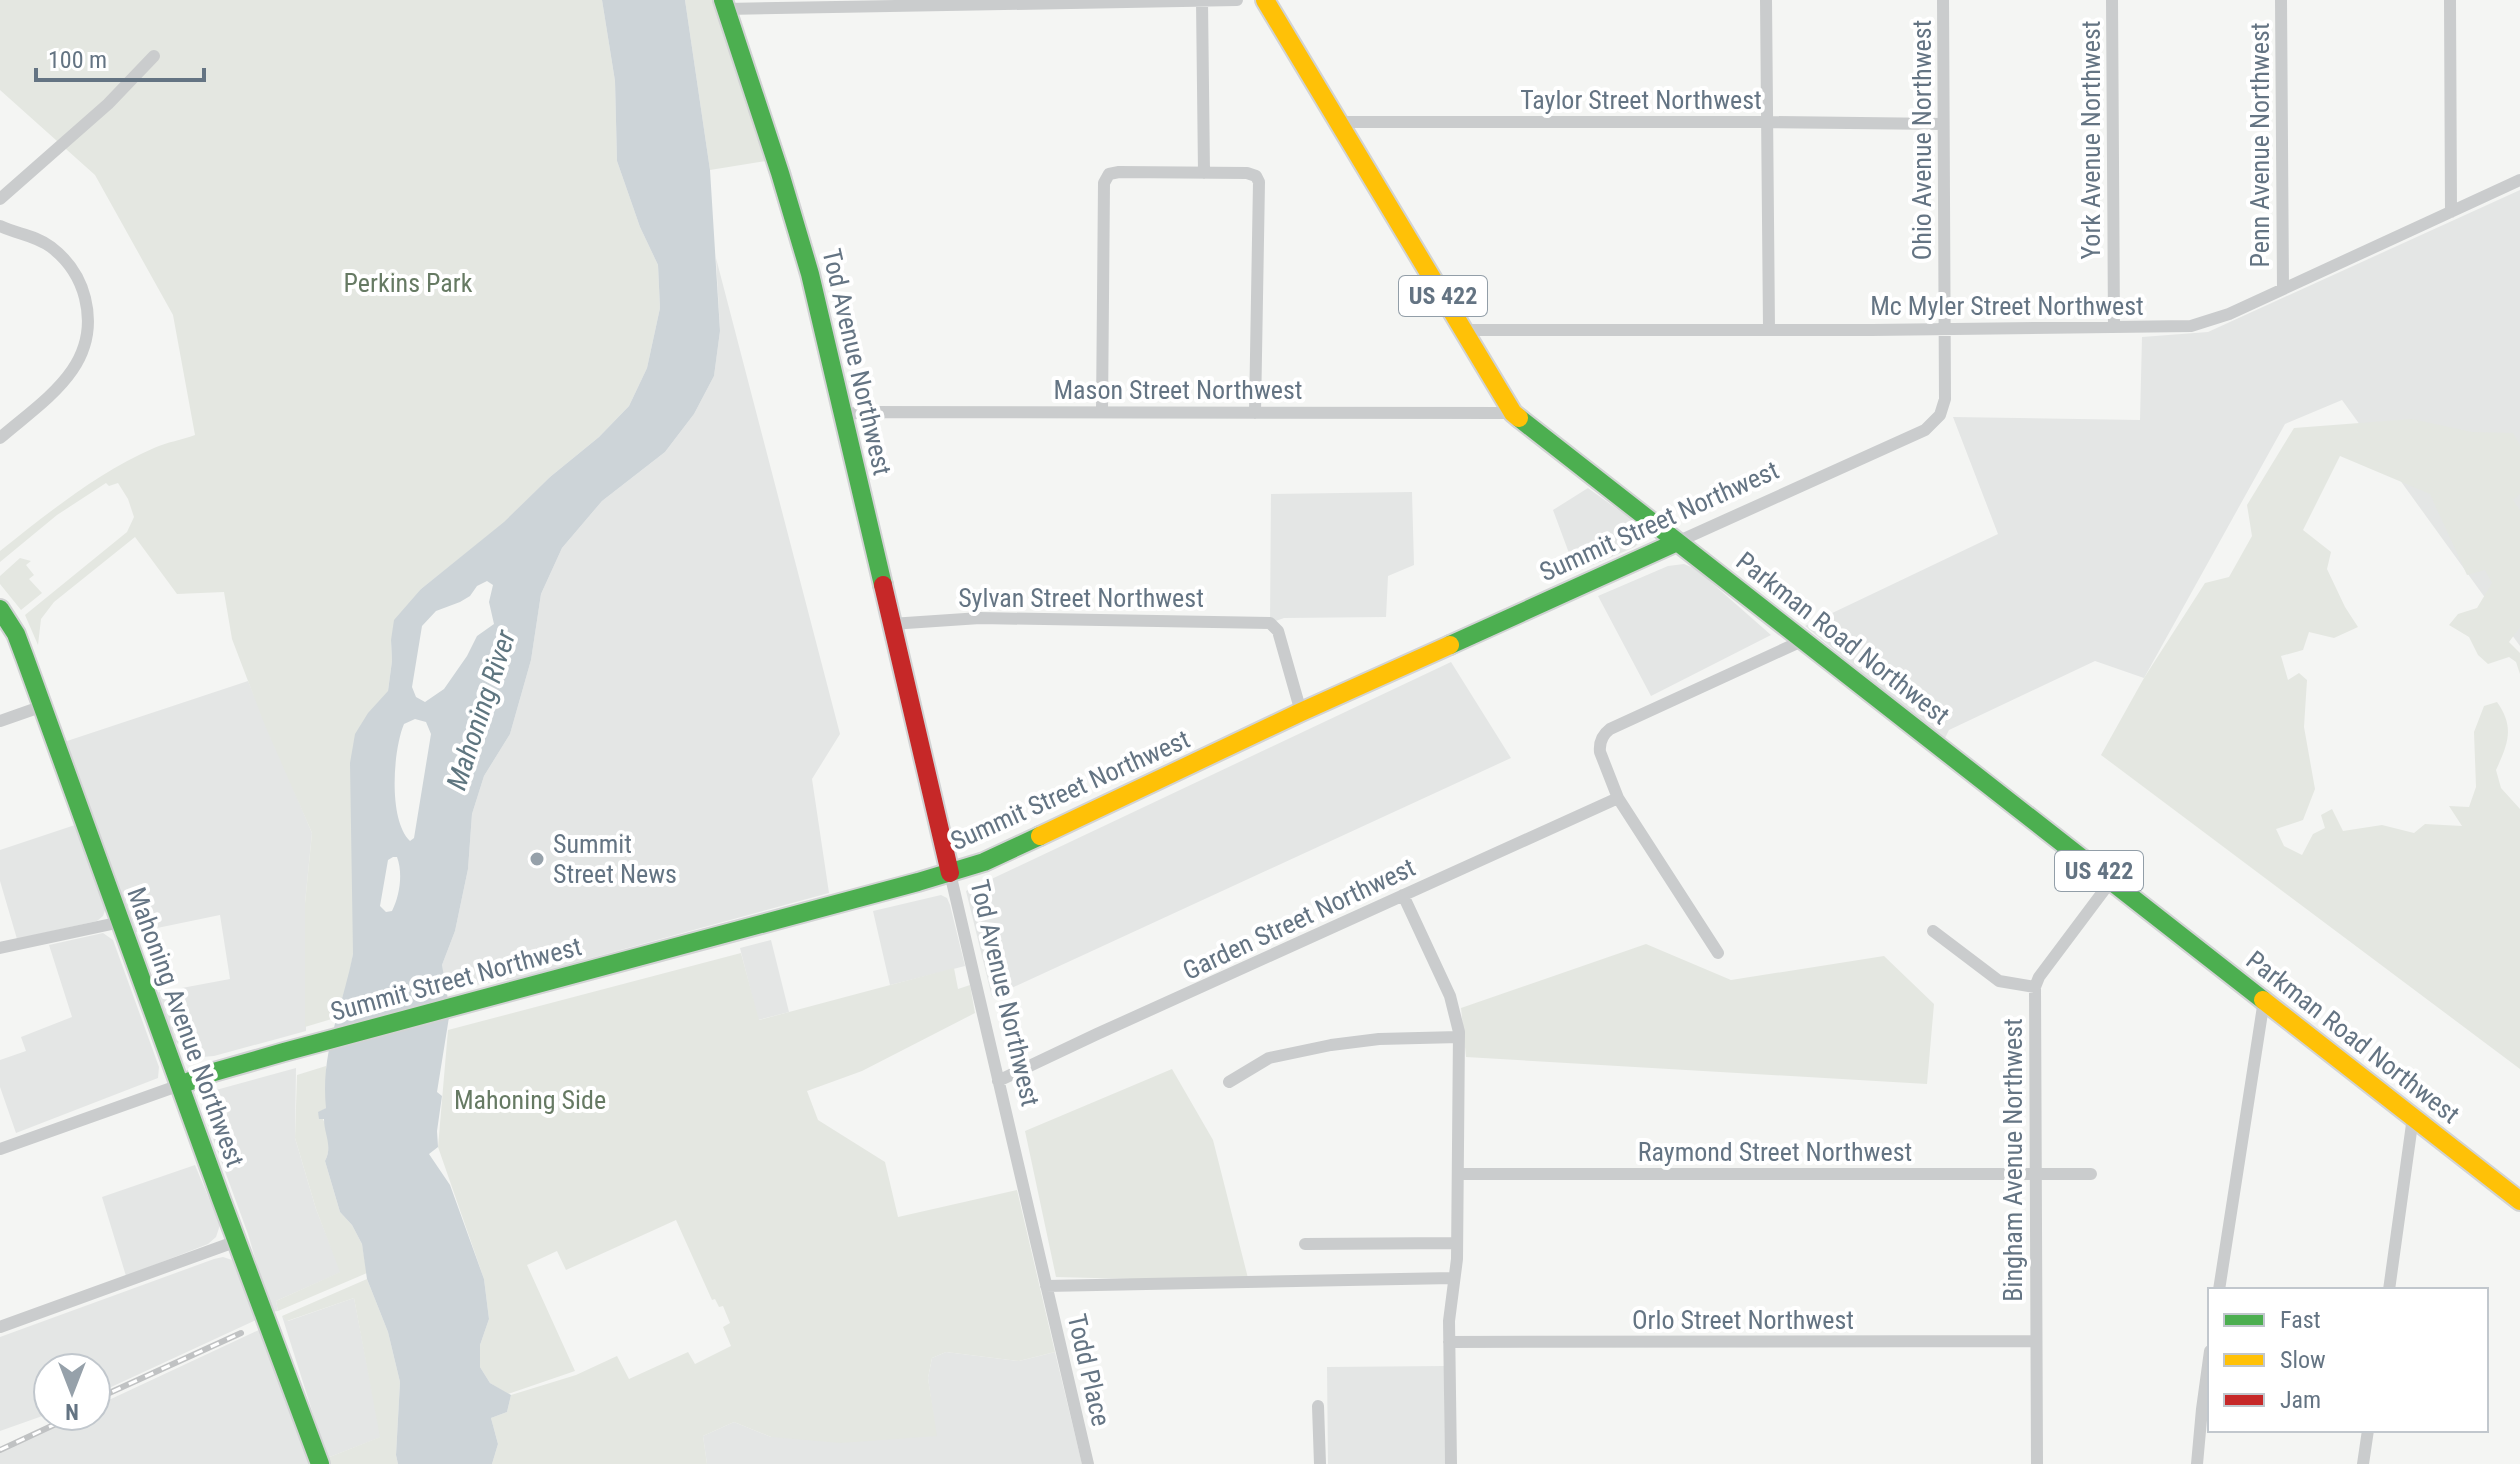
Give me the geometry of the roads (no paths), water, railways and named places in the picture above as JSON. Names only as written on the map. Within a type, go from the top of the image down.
[{"type":"main road","name":"Parkman Road Northwest","points":[[1265,0],[1513,413],[2520,1201]]},
{"type":"main road","name":"Tod Avenue Northwest","points":[[724,4],[800,234],[950,873]]},
{"type":"main road","name":"Summit Street Northwest","points":[[180,1085],[284,1052],[950,873],[993,858],[1301,712],[1677,542]]},
{"type":"main road","name":"Mahoning Avenue Northwest","points":[[0,609],[16,634],[43,706],[320,1464]]},
{"type":"street","points":[[724,4],[1237,0]]},
{"type":"street","points":[[1766,0],[1769,329]]},
{"type":"street","name":"Ohio Avenue Northwest","points":[[1935,422],[1945,399],[1943,0]]},
{"type":"street","name":"York Avenue Northwest","points":[[2112,0],[2114,327]]},
{"type":"street","name":"Penn Avenue Northwest","points":[[2281,0],[2283,289]]},
{"type":"street","points":[[2450,0],[2451,212]]},
{"type":"street","points":[[1202,1],[1204,173]]},
{"type":"street","points":[[0,199],[108,104],[154,56]]},
{"type":"street","name":"Taylor Street Northwest","points":[[1339,122],[1943,124]]},
{"type":"street","points":[[1102,412],[1105,178],[1119,172],[1247,173],[1256,176],[1259,182],[1255,413]]},
{"type":"street","name":"Mc Myler Street Northwest","points":[[1463,330],[2166,327],[2206,323],[2520,180]]},
{"type":"street","points":[[0,226],[41,240],[59,253],[77,277],[88,315],[83,352],[69,377],[0,438]]},
{"type":"street","name":"Mason Street Northwest","points":[[843,415],[863,412],[1513,413]]},
{"type":"street","name":"Summit Street Northwest","points":[[1677,542],[1925,430],[1935,422]]},
{"type":"street","name":"Sylvan Street Northwest","points":[[891,624],[980,618],[1270,623],[1278,631],[1301,712]]},
{"type":"street","points":[[1718,953],[1618,798],[1600,752],[1601,741],[1610,729],[1804,640]]},
{"type":"street","points":[[0,721],[43,706]]},
{"type":"street","name":"Garden Street Northwest","points":[[998,1081],[1618,798]]},
{"type":"street","name":"Tod Avenue Northwest","points":[[950,873],[1046,1286]]},
{"type":"street","name":"Bingham Avenue Northwest","points":[[2037,1464],[2035,987],[2039,977],[2111,881]]},
{"type":"street","points":[[1403,895],[1450,996],[1459,1037],[1457,1243],[1449,1342],[1451,1464]]},
{"type":"street","points":[[0,948],[121,922]]},
{"type":"street","points":[[1933,931],[1999,981],[2035,987]]},
{"type":"street","points":[[2219,1288],[2264,1000]]},
{"type":"street","points":[[1229,1082],[1269,1058],[1331,1045],[1379,1039],[1459,1037]]},
{"type":"street","name":"Summit Street Northwest","points":[[0,1149],[180,1085]]},
{"type":"street","points":[[2389,1288],[2413,1117]]},
{"type":"street","name":"Raymond Street Northwest","points":[[1458,1174],[2091,1174]]},
{"type":"street","points":[[0,1327],[237,1241]]},
{"type":"street","points":[[1305,1244],[1457,1243]]},
{"type":"street","points":[[1046,1286],[1453,1278]]},
{"type":"street","name":"Todd Place","points":[[1046,1286],[1088,1464]]},
{"type":"street","name":"Orlo Street Northwest","points":[[1449,1342],[2036,1341]]},
{"type":"street","points":[[2197,1464],[2208,1366]]},
{"type":"street","points":[[1318,1406],[1320,1464]]},
{"type":"street","points":[[2363,1464],[2368,1432]]},
{"type":"water","name":"Mahoning River","points":[[602,0],[685,0],[710,170],[720,331],[714,376],[694,414],[665,452],[602,501],[562,548],[541,594],[531,660],[510,734],[484,776],[472,814],[468,869],[455,931],[442,965],[450,1011],[437,1092],[442,1096],[438,1147],[429,1154],[450,1185],[484,1279],[489,1319],[480,1345],[480,1367],[490,1383],[511,1395],[507,1412],[491,1418],[498,1444],[492,1464],[398,1464],[400,1382],[388,1332],[367,1279],[362,1244],[352,1225],[340,1212],[325,1161],[328,1145],[324,1119],[319,1119],[318,1112],[326,1108],[329,1048],[353,954],[350,763],[355,734],[368,713],[388,691],[394,620],[421,589],[504,522],[550,477],[599,437],[629,406],[647,368],[660,308],[658,265],[640,227],[617,161],[615,81]],"holes":[[[487,581],[493,585],[489,602],[494,624],[477,636],[444,689],[425,702],[416,697],[412,687],[422,626],[436,611],[460,602]],[[415,719],[426,722],[431,734],[414,838],[410,841],[398,818],[395,784],[397,750],[404,724]],[[397,857],[400,877],[395,905],[392,911],[386,912],[380,906],[388,860]]]},
{"type":"railway","points":[[112,1392],[241,1333]]},
{"type":"railway","points":[[0,1450],[39,1432]]},
{"type":"place","name":"Summit Street News","points":[[537,859]]},
{"type":"park label","name":"Perkins Park","points":[[408,283]]},
{"type":"park label","name":"Mahoning Side","points":[[530,1100]]}]
